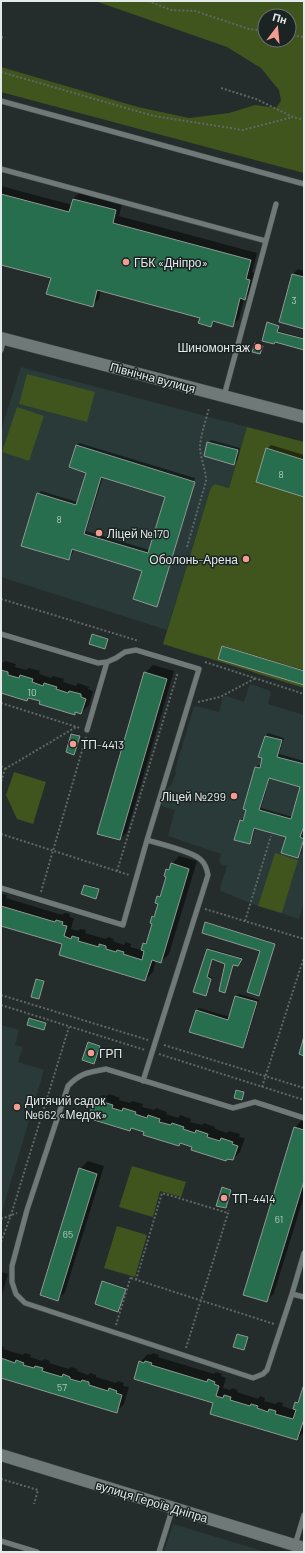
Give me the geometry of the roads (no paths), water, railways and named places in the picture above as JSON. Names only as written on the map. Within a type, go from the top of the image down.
[{"type":"street","name":"Північна вулиця","points":[[2,342],[304,417]]},
{"type":"street","name":"вулиця Героїв Дніпра","points":[[1,1455],[299,1546]]},
{"type":"lane","points":[[1,101],[304,184]]},
{"type":"lane","points":[[1,170],[266,241]]},
{"type":"lane","points":[[224,396],[238,355],[276,204]]},
{"type":"lane","points":[[1,634],[98,663],[107,662],[125,652],[136,650],[199,670],[147,840],[123,925],[1,888]]},
{"type":"lane","points":[[88,730],[107,662]]},
{"type":"lane","points":[[143,1081],[208,876],[206,867],[201,859],[194,855],[147,840]]},
{"type":"lane","points":[[304,1118],[255,1102],[233,1108],[106,1070],[90,1071],[77,1077],[68,1086],[26,1210],[12,1266],[12,1282],[16,1294],[25,1303],[252,1378],[258,1377],[267,1370],[304,1253]]},
{"type":"lane","points":[[292,1294],[304,1297]]},
{"type":"lane","points":[[159,1552],[173,1508]]},
{"type":"lane","points":[[299,1546],[304,1514]]},
{"type":"lane","points":[[1,1541],[37,1552]]},
{"type":"place","name":"ГБК «Дніпро»","points":[[126,262]]},
{"type":"place","name":"Шиномонтаж","points":[[258,347]]},
{"type":"place","name":"Ліцей №170","points":[[99,533]]},
{"type":"place","name":"Оболонь-Арена","points":[[246,559]]},
{"type":"place","name":"ТП-4413","points":[[73,744]]},
{"type":"place","name":"Ліцей №299","points":[[234,796]]},
{"type":"place","name":"ГРП","points":[[91,1053]]},
{"type":"place","name":"Дитячий садок №662 «Медок»","points":[[17,1107]]},
{"type":"place","name":"ТП-4414","points":[[224,1198]]}]
